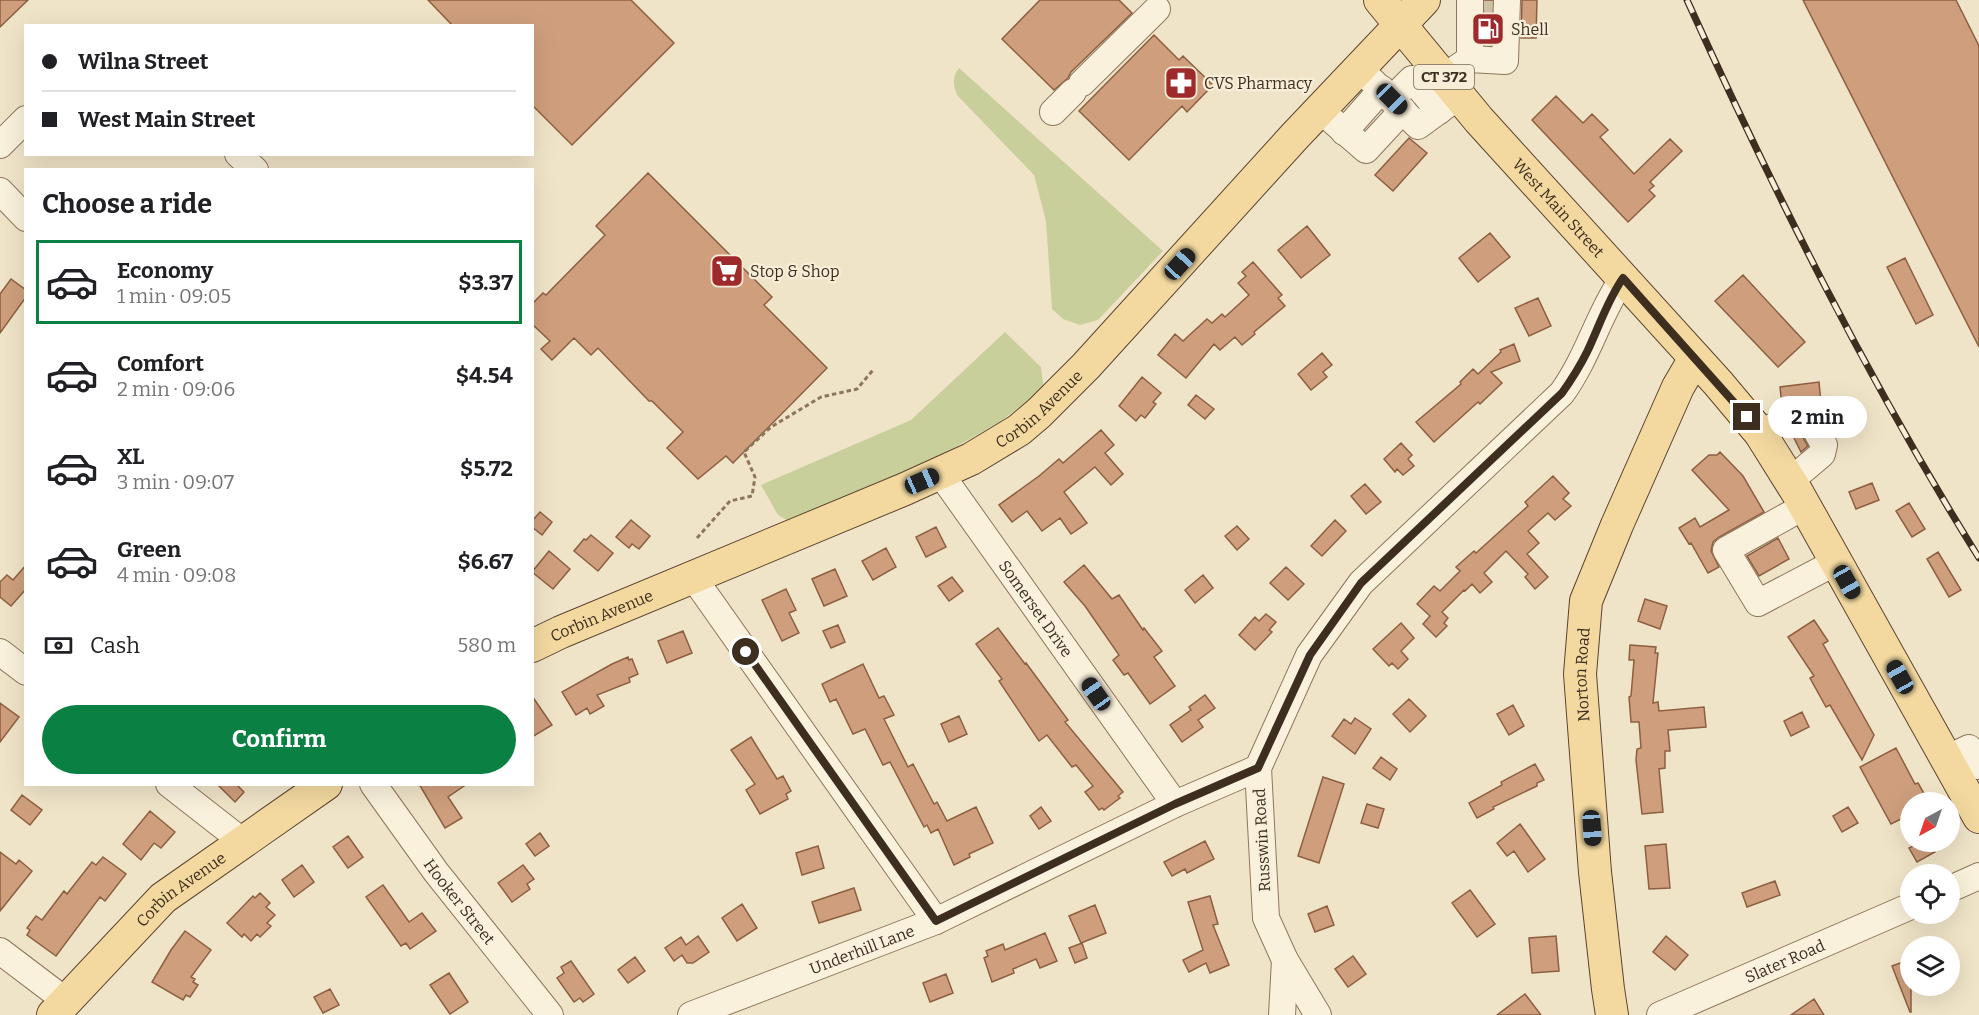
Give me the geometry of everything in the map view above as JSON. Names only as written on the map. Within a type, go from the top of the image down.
[{"type":"main road","name":"West Main Street","points":[[1380,0],[1400,25],[1437,85],[1488,130],[1733,399],[1760,433],[1798,493],[1979,817]]},
{"type":"main road","name":"Corbin Avenue","points":[[534,645],[940,473],[1000,443],[1039,413],[1063,390],[1320,110],[1384,92],[1400,25],[1424,0]]},
{"type":"main road","name":"Norton Road","points":[[1612,1015],[1595,872],[1580,674],[1586,601],[1678,387],[1695,358]]},
{"type":"main road","name":"Corbin Avenue","points":[[59,1008],[163,898],[323,786]]},
{"type":"street","points":[[1484,8],[1484,46]]},
{"type":"street","points":[[1484,8],[1484,46]]},
{"type":"street","points":[[1053,112],[1157,9]]},
{"type":"street","points":[[1384,92],[1418,126],[1437,85],[1484,46]]},
{"type":"street","points":[[1384,92],[1437,85]]},
{"type":"street","points":[[1320,110],[1365,150],[1384,92]]},
{"type":"street","points":[[0,145],[24,121]]},
{"type":"street","points":[[240,156],[253,168]]},
{"type":"street","points":[[0,191],[24,216]]},
{"type":"street","name":"Russwin Road","points":[[1318,1015],[1284,960],[1266,918],[1258,768],[1310,655],[1361,583],[1562,393],[1576,374],[1606,307],[1623,278]]},
{"type":"street","points":[[1760,433],[1799,414],[1808,416],[1824,445],[1822,454],[1798,493],[1726,550],[1758,603],[1836,562]]},
{"type":"street","name":"Somerset Drive","points":[[940,473],[1175,804]]},
{"type":"street","points":[[693,577],[936,921]]},
{"type":"street","points":[[0,652],[24,670]]},
{"type":"street","points":[[1946,759],[1969,748],[1979,766]]},
{"type":"street","name":"Underhill Lane","points":[[691,1015],[936,921],[1175,804],[1258,768]]},
{"type":"street","points":[[172,786],[242,841]]},
{"type":"street","name":"Hooker Street","points":[[374,786],[436,872],[550,1015]]},
{"type":"street","points":[[1960,885],[1979,876]]},
{"type":"street","name":"Slater Road","points":[[1660,1015],[1900,911]]},
{"type":"street","points":[[0,951],[59,1008]]},
{"type":"street","points":[[1282,1015],[1284,960]]},
{"type":"path","points":[[697,538],[730,501],[752,496],[755,477],[744,452],[771,428],[821,397],[857,389],[873,370]]},
{"type":"green space","points":[[959,68],[1163,251],[1098,320],[1080,325],[1063,319],[1052,309],[1046,221],[1034,175],[957,95],[954,81]]},
{"type":"green space","points":[[1005,332],[1041,367],[1044,389],[1001,421],[900,479],[790,522],[778,515],[761,485],[911,420]]},
{"type":"building","points":[[0,0],[28,0],[0,27]]},
{"type":"building","points":[[428,0],[631,0],[674,43],[572,145],[534,107],[534,24],[451,24]]},
{"type":"building","points":[[1040,0],[1119,0],[1132,13],[1054,90],[1002,39]]},
{"type":"building","points":[[1485,0],[1492,0],[1491,45],[1485,45]]},
{"type":"building","points":[[1522,0],[1537,0],[1536,38],[1521,38]]},
{"type":"building","points":[[1803,0],[1956,0],[1979,46],[1979,347]]},
{"type":"building","points":[[1154,35],[1179,60],[1183,56],[1213,85],[1187,112],[1182,106],[1129,160],[1079,111]]},
{"type":"building","points":[[1556,96],[1583,123],[1592,114],[1608,130],[1600,137],[1634,174],[1670,139],[1682,151],[1650,182],[1654,186],[1649,190],[1655,196],[1628,222],[1532,120]]},
{"type":"building","points":[[1409,138],[1427,153],[1393,191],[1375,175]]},
{"type":"building","points":[[648,173],[772,297],[764,305],[827,368],[733,463],[726,456],[698,479],[667,448],[683,432],[652,401],[649,401],[598,348],[591,355],[574,338],[552,360],[541,349],[550,341],[534,326],[534,302],[543,293],[546,295],[605,235],[596,226]]},
{"type":"building","points":[[1307,226],[1330,255],[1301,278],[1278,250]]},
{"type":"building","points":[[1490,233],[1510,257],[1478,282],[1459,258]]},
{"type":"building","points":[[1905,258],[1933,315],[1916,324],[1887,267]]},
{"type":"building","points":[[1253,262],[1282,295],[1278,298],[1285,306],[1242,345],[1235,337],[1220,350],[1214,344],[1186,378],[1158,355],[1175,334],[1183,341],[1207,319],[1212,323],[1222,314],[1225,317],[1249,295],[1238,283],[1246,276],[1242,272]]},
{"type":"building","points":[[1743,275],[1805,342],[1778,367],[1715,301]]},
{"type":"building","points":[[11,279],[24,289],[24,300],[0,333],[0,294]]},
{"type":"building","points":[[1538,298],[1551,326],[1529,336],[1515,308]]},
{"type":"building","points":[[1514,344],[1520,361],[1491,372],[1502,383],[1434,442],[1416,422],[1461,384],[1460,382],[1473,369],[1478,374],[1501,352],[1500,350]]},
{"type":"building","points":[[1322,353],[1332,365],[1323,372],[1327,377],[1311,390],[1298,374]]},
{"type":"building","points":[[1142,377],[1161,393],[1153,402],[1156,404],[1145,418],[1141,415],[1136,421],[1119,406]]},
{"type":"building","points":[[1819,382],[1821,403],[1802,399],[1782,406],[1780,387]]},
{"type":"building","points":[[1196,395],[1214,409],[1205,419],[1188,405]]},
{"type":"building","points":[[1101,430],[1114,445],[1105,453],[1123,474],[1111,485],[1095,467],[1064,492],[1087,523],[1071,534],[1060,518],[1042,531],[1027,511],[1012,522],[999,505],[1059,459],[1063,463]]},
{"type":"building","points":[[1799,431],[1808,446],[1801,452],[1792,434]]},
{"type":"building","points":[[1401,443],[1412,455],[1408,459],[1414,466],[1403,475],[1397,469],[1395,472],[1384,459]]},
{"type":"building","points":[[1720,452],[1743,476],[1764,512],[1713,542],[1711,551],[1719,567],[1708,573],[1691,543],[1689,544],[1679,528],[1695,518],[1700,527],[1729,510],[1692,470],[1709,455],[1717,455]]},
{"type":"building","points":[[1553,476],[1569,493],[1563,499],[1571,506],[1555,520],[1548,513],[1528,531],[1539,543],[1527,554],[1548,577],[1535,589],[1525,577],[1528,574],[1506,551],[1484,573],[1492,582],[1480,593],[1472,584],[1442,612],[1448,618],[1444,623],[1447,626],[1436,637],[1423,624],[1430,616],[1417,604],[1434,586],[1440,591],[1460,571],[1456,567],[1474,551],[1476,553],[1528,506],[1525,502]]},
{"type":"building","points":[[1872,483],[1879,500],[1856,509],[1849,492]]},
{"type":"building","points":[[1365,484],[1381,502],[1366,514],[1351,496]]},
{"type":"building","points":[[1909,503],[1925,529],[1912,537],[1896,511]]},
{"type":"building","points":[[540,512],[552,522],[542,535],[534,529],[534,519]]},
{"type":"building","points":[[631,520],[650,536],[639,549],[632,544],[629,548],[616,537]]},
{"type":"building","points":[[1335,520],[1346,531],[1322,556],[1311,546]]},
{"type":"building","points":[[1237,526],[1249,539],[1237,550],[1225,536]]},
{"type":"building","points":[[936,527],[946,547],[926,557],[916,537]]},
{"type":"building","points":[[591,535],[613,553],[598,571],[574,551],[584,539],[586,540]]},
{"type":"building","points":[[1778,538],[1789,559],[1759,576],[1747,556]]},
{"type":"building","points":[[886,548],[896,567],[873,580],[862,561]]},
{"type":"building","points":[[549,551],[570,569],[553,589],[534,574],[534,570]]},
{"type":"building","points":[[1938,552],[1961,590],[1949,597],[1927,559]]},
{"type":"building","points":[[1084,565],[1112,599],[1119,595],[1143,630],[1144,628],[1162,651],[1154,657],[1175,686],[1150,704],[1128,673],[1124,675],[1113,660],[1119,655],[1085,606],[1064,582]]},
{"type":"building","points":[[24,567],[24,591],[11,606],[0,597],[0,582],[7,575],[13,580]]},
{"type":"building","points":[[1286,567],[1304,584],[1288,600],[1270,583]]},
{"type":"building","points":[[835,569],[847,596],[824,606],[812,579]]},
{"type":"building","points":[[1203,575],[1213,588],[1195,603],[1185,590]]},
{"type":"building","points":[[952,577],[963,591],[949,601],[938,586]]},
{"type":"building","points":[[786,589],[796,610],[789,613],[799,633],[782,641],[762,600]]},
{"type":"building","points":[[1645,599],[1667,606],[1660,629],[1638,621]]},
{"type":"building","points":[[1266,614],[1276,622],[1269,630],[1272,632],[1255,650],[1239,635],[1255,617],[1259,621]]},
{"type":"building","points":[[1814,620],[1828,641],[1823,644],[1874,735],[1862,760],[1830,705],[1826,707],[1810,678],[1814,676],[1788,637]]},
{"type":"building","points":[[1401,623],[1414,638],[1401,651],[1408,659],[1398,669],[1392,663],[1389,666],[1373,649]]},
{"type":"building","points":[[838,625],[845,642],[831,648],[823,631]]},
{"type":"building","points":[[998,628],[1068,720],[1065,722],[1123,792],[1118,796],[1120,798],[1104,810],[1102,808],[1099,810],[1085,792],[1093,786],[1076,765],[1072,767],[1047,735],[1039,741],[999,681],[1002,679],[976,644]]},
{"type":"building","points":[[683,631],[692,653],[667,663],[658,641]]},
{"type":"building","points":[[1630,645],[1656,647],[1655,653],[1658,653],[1653,703],[1658,702],[1659,711],[1704,707],[1706,727],[1668,730],[1670,751],[1665,751],[1665,768],[1659,769],[1663,812],[1642,814],[1636,760],[1637,749],[1641,748],[1639,722],[1631,722],[1629,697],[1631,696],[1634,660],[1629,660]]},
{"type":"building","points":[[628,657],[629,660],[632,659],[638,674],[629,678],[630,682],[597,695],[604,706],[590,714],[587,708],[576,715],[562,692]]},
{"type":"building","points":[[863,664],[879,698],[884,696],[894,715],[884,719],[908,767],[913,764],[934,804],[937,802],[947,821],[976,807],[993,843],[969,854],[970,857],[954,865],[938,829],[931,833],[927,825],[924,827],[890,762],[883,765],[865,729],[853,734],[836,699],[830,702],[822,684]]},
{"type":"building","points":[[1205,695],[1215,708],[1198,720],[1203,727],[1182,742],[1170,725],[1191,710],[1189,707]]},
{"type":"building","points":[[534,699],[552,725],[534,736]]},
{"type":"building","points":[[1409,699],[1426,716],[1410,732],[1393,714]]},
{"type":"building","points":[[0,703],[19,717],[0,742]]},
{"type":"building","points":[[1513,705],[1524,726],[1509,735],[1497,714]]},
{"type":"building","points":[[1802,712],[1809,727],[1791,736],[1784,721]]},
{"type":"building","points":[[959,716],[967,734],[949,742],[941,724]]},
{"type":"building","points":[[1355,718],[1371,729],[1355,754],[1332,736],[1344,719],[1351,724]]},
{"type":"building","points":[[751,737],[777,779],[783,776],[791,791],[786,794],[788,799],[760,814],[746,790],[755,784],[731,750]]},
{"type":"building","points":[[1896,748],[1915,784],[1918,783],[1923,792],[1900,792],[1900,820],[1891,824],[1860,767]]},
{"type":"building","points":[[1381,757],[1397,769],[1390,780],[1373,768]]},
{"type":"building","points":[[1535,764],[1544,780],[1477,818],[1469,803],[1502,785],[1501,782]]},
{"type":"building","points":[[1323,777],[1344,784],[1319,863],[1298,856]]},
{"type":"building","points":[[219,786],[238,786],[244,792],[235,802]]},
{"type":"building","points":[[420,786],[464,786],[448,797],[462,818],[445,828]]},
{"type":"building","points":[[22,795],[42,810],[30,825],[11,810]]},
{"type":"building","points":[[1367,804],[1384,809],[1378,828],[1361,823]]},
{"type":"building","points":[[1041,807],[1051,821],[1039,829],[1030,816]]},
{"type":"building","points":[[1848,807],[1858,823],[1842,832],[1833,816]]},
{"type":"building","points":[[150,811],[175,832],[161,848],[154,843],[141,860],[123,844]]},
{"type":"building","points":[[1520,824],[1545,859],[1528,872],[1514,851],[1507,856],[1497,843]]},
{"type":"building","points":[[540,833],[549,846],[535,856],[526,844]]},
{"type":"building","points":[[348,836],[363,857],[348,868],[333,847]]},
{"type":"building","points":[[1205,841],[1214,859],[1187,873],[1185,869],[1172,876],[1164,862]]},
{"type":"building","points":[[1666,844],[1670,888],[1649,889],[1645,846]]},
{"type":"building","points":[[818,846],[824,868],[802,875],[796,853]]},
{"type":"building","points":[[0,852],[16,864],[19,860],[32,871],[0,911]]},
{"type":"building","points":[[1911,852],[1935,852],[1917,862]]},
{"type":"building","points":[[103,857],[126,874],[105,901],[100,897],[56,956],[27,935],[30,930],[27,928],[36,916],[42,920],[64,891],[67,894],[92,862],[96,865]]},
{"type":"building","points":[[302,865],[314,882],[294,897],[282,880]]},
{"type":"building","points":[[523,865],[534,879],[527,884],[530,889],[512,902],[498,883]]},
{"type":"building","points":[[1775,881],[1780,895],[1747,907],[1742,893]]},
{"type":"building","points":[[383,885],[409,922],[422,913],[436,931],[410,949],[406,943],[401,946],[366,897]]},
{"type":"building","points":[[854,888],[861,910],[819,923],[812,902]]},
{"type":"building","points":[[1470,890],[1495,924],[1477,937],[1452,903]]},
{"type":"building","points":[[260,893],[270,903],[266,907],[275,915],[267,923],[271,926],[260,937],[257,934],[251,941],[244,934],[242,937],[227,923],[253,896],[255,898]]},
{"type":"building","points":[[1210,896],[1218,924],[1213,925],[1229,965],[1210,973],[1206,963],[1189,972],[1183,960],[1203,950],[1188,902]]},
{"type":"building","points":[[742,904],[757,928],[737,941],[722,918]]},
{"type":"building","points":[[1095,905],[1106,933],[1081,943],[1069,916]]},
{"type":"building","points":[[1327,906],[1334,925],[1315,932],[1308,914]]},
{"type":"building","points":[[185,931],[211,950],[191,977],[198,985],[190,997],[186,995],[183,1000],[152,982]]},
{"type":"building","points":[[1045,933],[1057,961],[1040,968],[1036,959],[1013,969],[1014,973],[992,982],[984,958],[988,956],[986,951],[1003,944],[1005,950]]},
{"type":"building","points":[[698,936],[709,952],[693,963],[687,963],[682,955],[674,961],[665,948],[681,937],[686,945]]},
{"type":"building","points":[[1556,936],[1559,971],[1532,973],[1529,938]]},
{"type":"building","points":[[1666,936],[1688,955],[1675,970],[1653,952]]},
{"type":"building","points":[[1082,943],[1087,958],[1075,963],[1069,948]]},
{"type":"building","points":[[1353,956],[1366,974],[1348,987],[1335,969]]},
{"type":"building","points":[[635,957],[645,971],[628,983],[618,970]]},
{"type":"building","points":[[571,961],[594,994],[583,1002],[580,998],[574,1002],[557,978],[564,973],[561,967]]},
{"type":"building","points":[[1900,963],[1900,986],[1892,966]]},
{"type":"building","points":[[449,973],[468,1002],[450,1014],[430,985]]},
{"type":"building","points":[[946,974],[953,993],[930,1002],[923,983]]},
{"type":"building","points":[[330,989],[339,1005],[323,1013],[314,997]]},
{"type":"building","points":[[1525,994],[1541,1015],[1497,1015]]},
{"type":"building","points":[[1904,996],[1911,996],[1910,1012]]},
{"type":"building","points":[[1814,999],[1824,1015],[1791,1015]]},
{"type":"tunnel","points":[[1479,14],[1499,14]]},
{"type":"tunnel","points":[[1478,43],[1497,44]]},
{"type":"railway","points":[[1687,0],[1788,214],[1824,284],[1899,423],[1979,558]]},
{"type":"place","name":"Shell","points":[[1488,29]]},
{"type":"place","name":"CVS Pharmacy","points":[[1181,83]]},
{"type":"place","name":"Stop & Shop","points":[[727,271]]},
{"type":"route","points":[[746,652],[936,921],[1175,804],[1258,768],[1310,655],[1361,583],[1562,393],[1576,374],[1606,307],[1623,278],[1747,417]]}]
